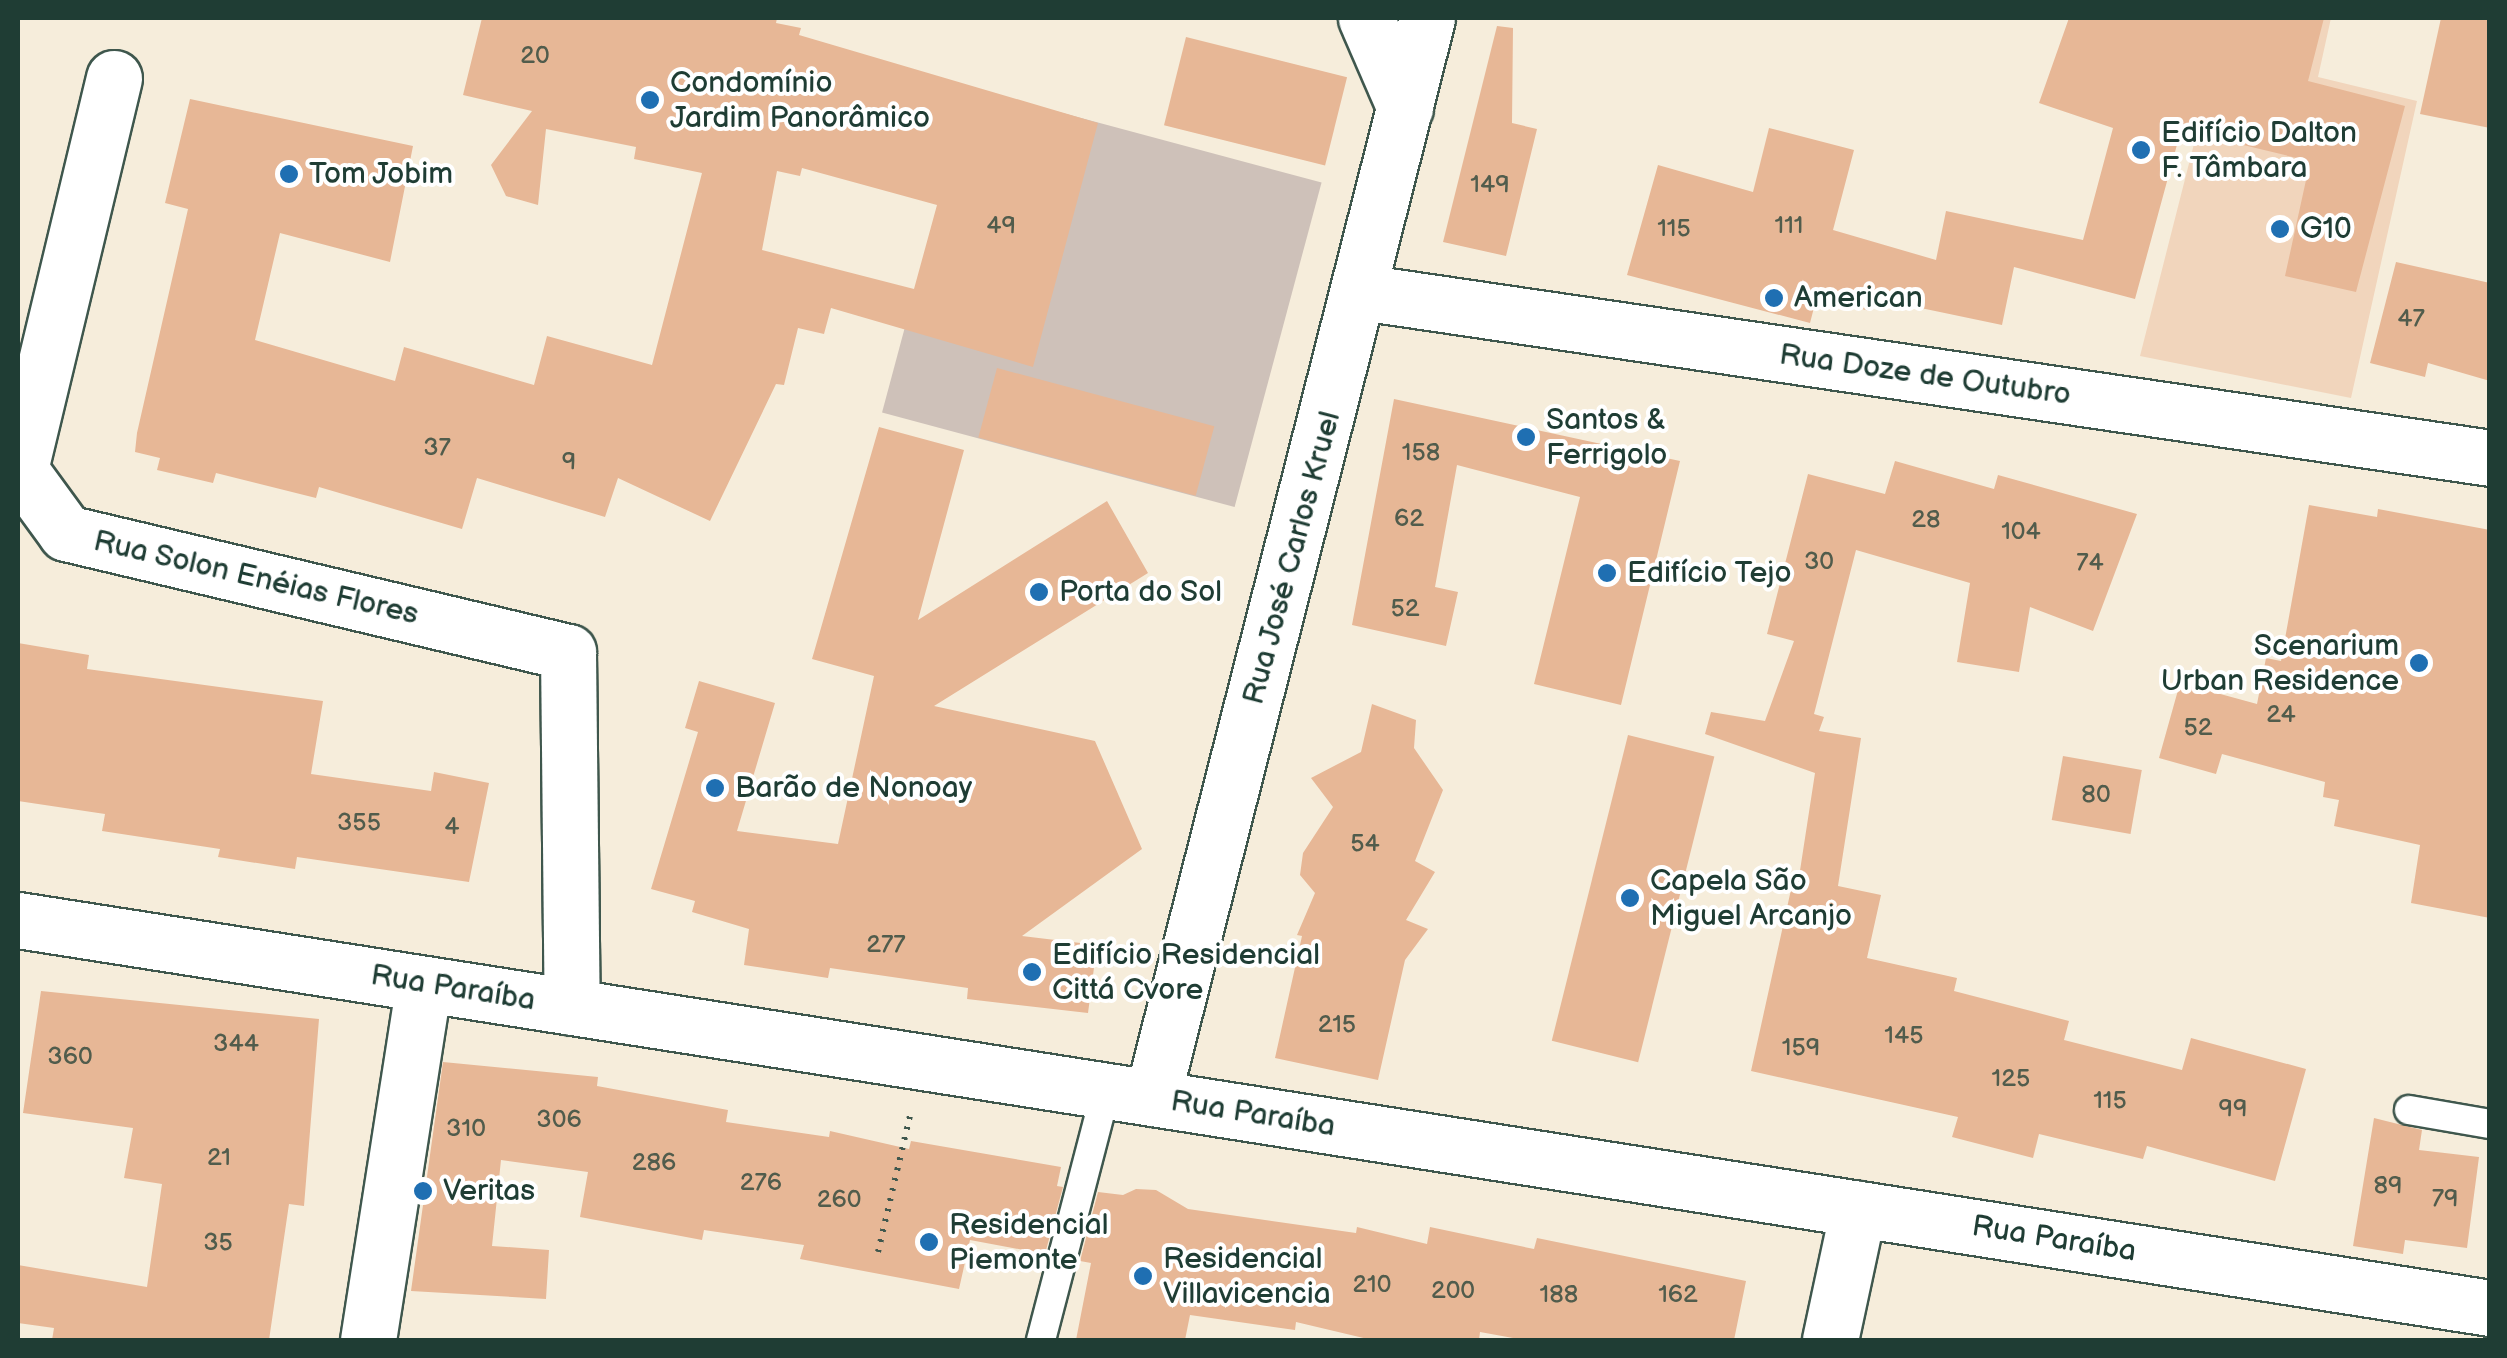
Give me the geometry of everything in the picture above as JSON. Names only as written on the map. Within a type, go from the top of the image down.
[{"type":"street","points":[[1366,18],[1405,108]]},
{"type":"street","name":"Rua José Carlos Kruel","points":[[1129,1094],[1361,292],[1427,18]]},
{"type":"street","name":"Rua Solon Enéias Flores","points":[[114,78],[20,470],[66,533],[568,652],[572,1007]]},
{"type":"street","name":"Rua Doze de Outubro","points":[[1361,292],[2490,458]]},
{"type":"street","name":"Rua Paraíba","points":[[18,920],[2490,1308]]},
{"type":"street","points":[[368,1340],[424,984]]},
{"type":"street","points":[[1830,1340],[1858,1209]]},
{"type":"lane","points":[[1040,1340],[1129,1094]]},
{"type":"lane","points":[[2409,1110],[2490,1124]]},
{"type":"path","points":[[878,1252],[915,1093]]},
{"type":"shaded area","name":"G10","points":[[2226,18],[2331,18],[2318,77],[2417,101],[2351,398],[2140,356]]},
{"type":"shaded area","points":[[969,88],[1322,182],[1235,507],[882,413]]},
{"type":"building","points":[[482,18],[777,18],[776,23],[801,28],[799,35],[1098,123],[1033,367],[831,308],[824,334],[798,328],[784,385],[776,384],[710,521],[618,478],[605,517],[477,478],[462,529],[319,487],[316,498],[216,473],[213,483],[157,470],[160,458],[135,452],[188,209],[165,203],[190,99],[413,146],[390,262],[280,233],[255,340],[395,381],[404,347],[534,385],[547,336],[652,365],[702,173],[634,159],[636,147],[546,129],[538,205],[506,196],[491,165],[532,111],[463,95]],"holes":[[[802,168],[937,205],[914,289],[762,250],[777,171],[800,176]]]},
{"type":"building","points":[[2069,18],[2324,18],[2308,81],[2405,106],[2356,292],[2285,276],[2308,171],[2298,169],[2301,159],[2181,130],[2135,299],[2014,267],[2002,325],[1873,298],[1869,311],[1817,296],[1810,323],[1627,275],[1658,165],[1753,192],[1769,128],[1854,150],[1833,230],[1936,260],[1946,211],[2083,240],[2113,128],[2039,103]]},
{"type":"building","points":[[2441,18],[2490,18],[2490,128],[2420,114]]},
{"type":"building","points":[[1497,26],[1513,28],[1512,123],[1537,129],[1506,256],[1443,242]]},
{"type":"building","points":[[1186,37],[1347,77],[1325,165],[1164,125]]},
{"type":"building","points":[[2396,262],[2490,283],[2490,381],[2428,363],[2425,377],[2370,363]]},
{"type":"building","points":[[997,368],[1214,426],[1196,496],[978,438]]},
{"type":"building","points":[[1394,399],[1680,461],[1621,705],[1534,684],[1580,497],[1457,465],[1435,587],[1458,592],[1446,646],[1352,625]]},
{"type":"building","points":[[879,427],[964,450],[918,620],[1107,501],[1148,573],[934,706],[1095,741],[1142,849],[1022,936],[1097,945],[1088,1013],[967,999],[968,988],[830,968],[828,978],[744,965],[749,929],[692,912],[695,901],[651,889],[698,732],[685,728],[699,681],[775,703],[737,831],[838,844],[874,676],[812,659]]},
{"type":"building","points":[[1895,461],[1994,489],[1998,475],[2137,514],[2093,631],[2030,607],[2019,672],[1957,662],[1970,583],[1856,550],[1814,714],[1824,717],[1819,731],[1861,738],[1838,886],[1881,895],[1867,958],[1957,978],[1954,991],[2069,1021],[2064,1040],[2182,1070],[2191,1038],[2306,1069],[2275,1181],[2147,1146],[2143,1159],[2039,1134],[2033,1158],[1952,1137],[1958,1117],[1751,1071],[1794,876],[1799,877],[1815,773],[1705,734],[1711,712],[1765,721],[1794,641],[1767,634],[1808,474],[1885,494]]},
{"type":"building","points":[[2309,505],[2377,517],[2378,509],[2490,530],[2490,918],[2411,903],[2420,845],[2334,826],[2339,800],[2323,797],[2325,782],[2222,754],[2216,774],[2159,758],[2180,683],[2257,704],[2266,658],[2281,661]]},
{"type":"building","points":[[18,643],[89,655],[87,669],[323,701],[311,774],[431,791],[434,772],[489,783],[469,882],[297,857],[295,869],[218,857],[220,849],[102,831],[105,814],[18,801]]},
{"type":"building","points":[[1372,704],[1416,720],[1414,748],[1443,790],[1415,861],[1435,872],[1406,920],[1428,929],[1405,960],[1378,1080],[1275,1058],[1302,936],[1297,935],[1315,893],[1300,875],[1303,853],[1333,807],[1311,778],[1361,752]]},
{"type":"building","name":"Capela São Miguel Arcanjo","points":[[1628,735],[1714,757],[1638,1062],[1552,1041]]},
{"type":"building","points":[[2063,756],[2142,770],[2130,834],[2052,820]]},
{"type":"building","points":[[41,991],[319,1019],[304,1206],[289,1204],[269,1340],[52,1340],[54,1328],[18,1323],[18,1265],[147,1287],[162,1184],[124,1178],[133,1128],[23,1113]]},
{"type":"building","points":[[443,1062],[598,1077],[597,1086],[728,1110],[726,1122],[829,1137],[830,1131],[909,1149],[911,1141],[1061,1167],[1057,1186],[1063,1187],[1045,1254],[970,1240],[959,1289],[800,1259],[804,1245],[704,1230],[702,1240],[580,1217],[588,1172],[501,1160],[492,1246],[549,1250],[546,1299],[411,1291]]},
{"type":"building","points":[[2374,1118],[2422,1130],[2419,1150],[2479,1157],[2467,1248],[2405,1240],[2403,1254],[2353,1246]]},
{"type":"building","points":[[1136,1189],[1156,1190],[1188,1209],[1356,1233],[1357,1227],[1427,1244],[1430,1227],[1534,1249],[1537,1238],[1746,1281],[1734,1340],[1524,1340],[1480,1332],[1479,1340],[1372,1340],[1296,1322],[1295,1330],[1190,1315],[1185,1340],[1076,1340],[1091,1263],[1080,1261],[1098,1192],[1123,1195]]},
{"type":"place","name":"Condomínio Jardim Panorâmico","points":[[650,100]]},
{"type":"place","name":"Edifício Dalton F. Tâmbara","points":[[2141,150]]},
{"type":"place","name":"Tom Jobim","points":[[289,174]]},
{"type":"place","name":"G10","points":[[2280,229]]},
{"type":"place","name":"American","points":[[1774,298]]},
{"type":"place","name":"Santos & Ferrigolo","points":[[1526,437]]},
{"type":"place","name":"Edifício Tejo","points":[[1607,573]]},
{"type":"place","name":"Porta do Sol","points":[[1039,592]]},
{"type":"place","name":"Scenarium Urban Residence","points":[[2419,663]]},
{"type":"place","name":"Barão de Nonoay","points":[[715,788]]},
{"type":"place","name":"Capela São Miguel Arcanjo","points":[[1630,898]]},
{"type":"place","name":"Edifício Residencial Cittá Cvore","points":[[1032,972]]},
{"type":"place","name":"Veritas","points":[[423,1191]]},
{"type":"place","name":"Residencial Piemonte","points":[[929,1242]]},
{"type":"place","name":"Residencial Villavicencia","points":[[1143,1276]]}]
